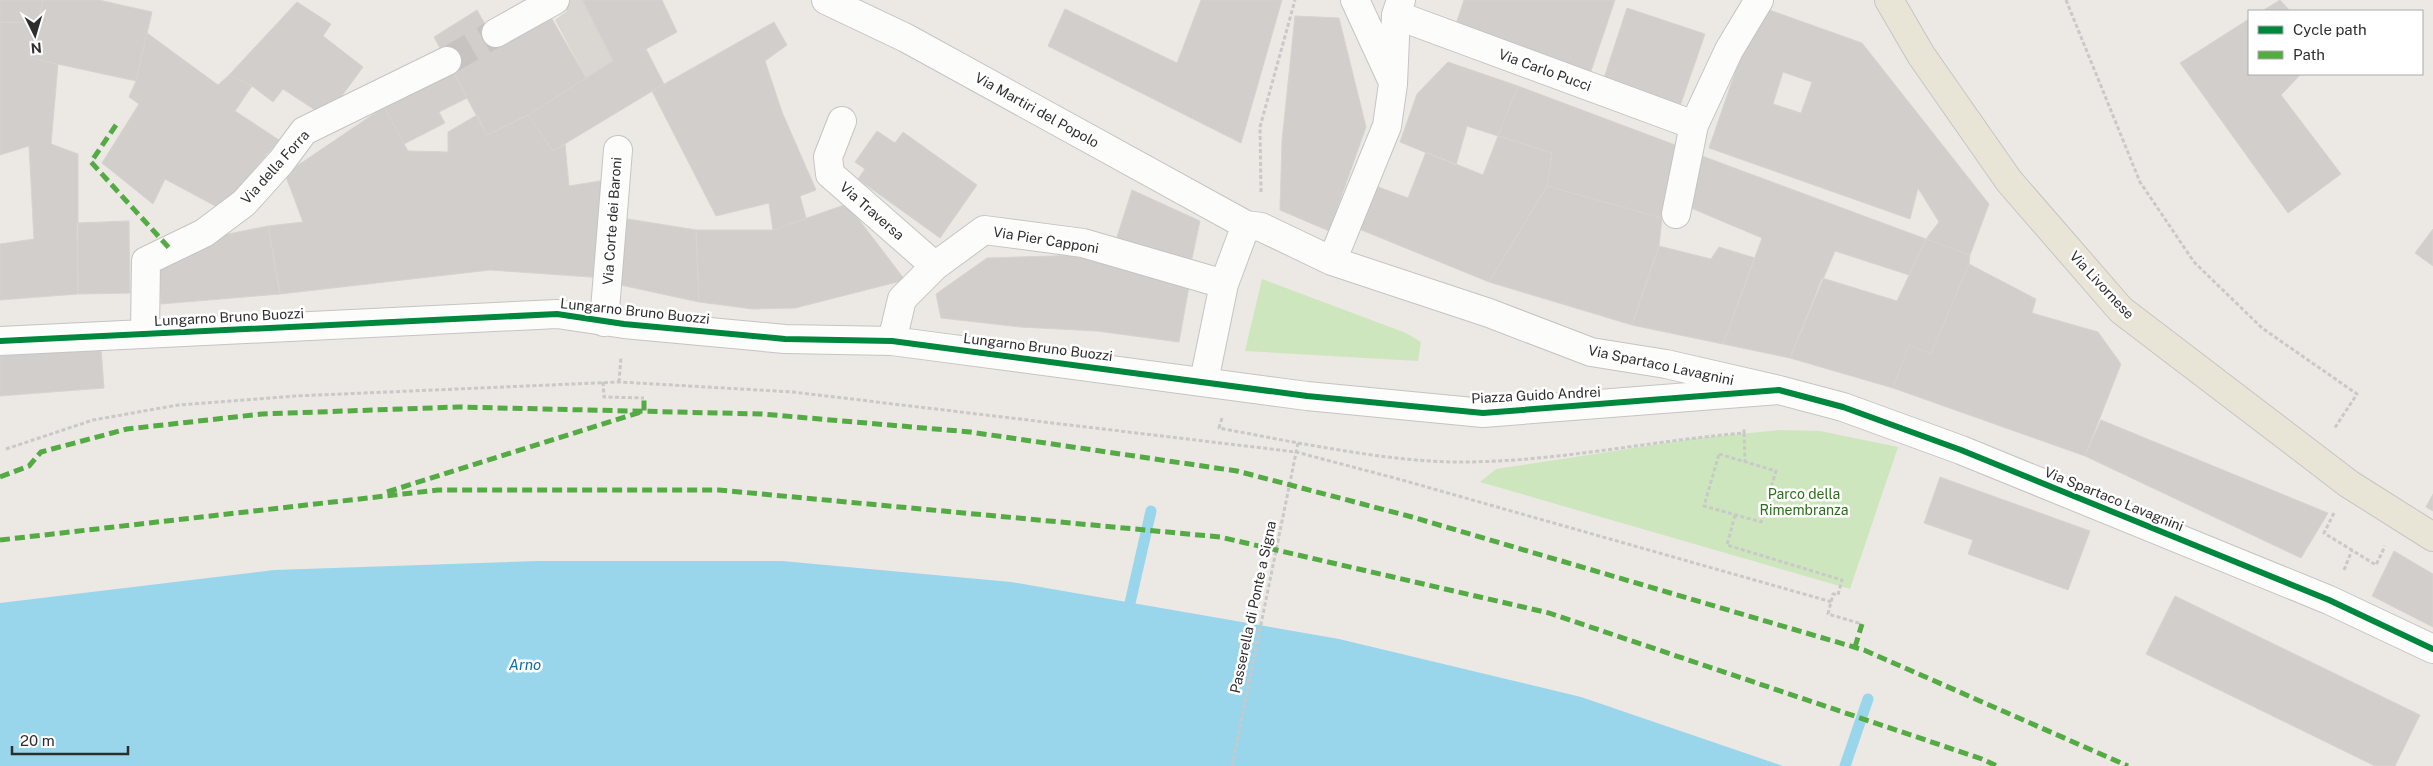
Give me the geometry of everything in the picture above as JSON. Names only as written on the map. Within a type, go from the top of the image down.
[{"type":"main road","name":"Via Livornese","points":[[1889,0],[1921,55],[2009,181],[2121,310],[2349,484],[2433,537]]},
{"type":"street","points":[[496,33],[555,0]]},
{"type":"street","name":"Via Martiri del Popolo","points":[[826,0],[906,38],[1254,226],[1332,261]]},
{"type":"street","points":[[1355,0],[1393,84]]},
{"type":"street","points":[[1676,214],[1694,125],[1729,50],[1759,0]]},
{"type":"street","name":"Via Carlo Pucci","points":[[1332,261],[1387,126],[1393,84],[1398,8],[1694,125]]},
{"type":"street","name":"Via della Forra","points":[[145,333],[146,260],[204,233],[244,203],[281,162],[304,131],[446,61]]},
{"type":"street","name":"Via Traversa","points":[[842,121],[828,157],[830,174],[935,266]]},
{"type":"street","name":"Via Corte dei Baroni","points":[[604,322],[618,150]]},
{"type":"street","points":[[1204,381],[1224,284],[1254,226]]},
{"type":"street","name":"Via Pier Capponi","points":[[892,341],[902,299],[935,266],[984,230],[1083,243],[1224,284]]},
{"type":"street","name":"Via Spartaco Lavagnini","points":[[1332,261],[1488,313],[1591,352],[1666,364],[1843,407],[1961,450],[2329,600],[2433,649]]},
{"type":"street","name":"Lungarno Bruno Buozzi","points":[[0,341],[557,314],[604,322],[785,339],[892,341],[1204,381]]},
{"type":"street","name":"Piazza Guido Andrei","points":[[1204,381],[1307,396],[1483,413],[1779,390]]},
{"type":"path","points":[[1254,226],[1260,127],[1295,0]]},
{"type":"path","points":[[2066,0],[2140,182],[2194,262],[2262,328],[2357,394],[2329,437]]},
{"type":"path","points":[[603,382],[604,396],[644,398]]},
{"type":"path","points":[[6,450],[93,420],[178,405],[295,396],[603,382],[793,392],[1296,452],[1402,480],[1832,602]]},
{"type":"path","points":[[1741,392],[1745,462]]},
{"type":"path","points":[[1219,428],[1369,455],[1459,462],[1552,458],[1744,433]]},
{"type":"path","points":[[1719,454],[1776,471],[1761,522],[1735,515],[1704,506],[1719,454]]},
{"type":"path","points":[[1735,515],[1727,545],[1842,580],[1838,596],[1833,594],[1828,614],[1862,624]]},
{"type":"path","points":[[2324,533],[2376,564]]},
{"type":"path","points":[[2344,571],[2352,550]]},
{"type":"green space","points":[[1262,279],[1406,333],[1421,342],[1418,361],[1245,351]]},
{"type":"green space","name":"Parco della Rimembranza","points":[[1780,430],[1820,431],[1898,447],[1850,589],[1480,482],[1496,469],[1699,438]]},
{"type":"shaded area","points":[[561,0],[582,0],[613,61],[586,78],[555,20],[567,11]]},
{"type":"water","name":"Arno","points":[[537,561],[782,561],[1011,582],[1339,639],[1581,697],[1783,766],[0,766],[0,603],[274,570]]},
{"type":"building","points":[[0,0],[43,0],[38,23],[0,22]]},
{"type":"building","points":[[43,0],[99,0],[152,12],[136,81],[30,58]]},
{"type":"building","points":[[582,0],[662,0],[677,32],[646,49],[664,84],[553,151],[528,115],[613,61]]},
{"type":"building","points":[[1201,0],[1282,0],[1241,143],[1048,46],[1065,9],[1177,63]]},
{"type":"building","points":[[1464,0],[1615,0],[1589,77],[1453,33]]},
{"type":"building","points":[[2280,0],[2289,10],[2264,10]]},
{"type":"building","points":[[297,2],[331,24],[323,36],[363,67],[341,97],[315,110],[283,89],[273,102],[252,86],[229,75]]},
{"type":"building","points":[[1758,6],[1862,43],[1989,204],[1970,255],[1926,239],[1939,222],[1918,188],[1910,219],[1709,148]],"holes":[[[1783,72],[1812,82],[1801,113],[1773,104]]]},
{"type":"building","points":[[1627,8],[1705,34],[1680,106],[1603,81]]},
{"type":"building","points":[[477,10],[498,47],[552,19],[586,78],[528,115],[487,135],[434,37]]},
{"type":"building","points":[[1295,16],[1339,18],[1366,127],[1329,231],[1280,210],[1282,141]]},
{"type":"building","points":[[2248,20],[2248,75],[2300,75],[2281,95],[2341,174],[2288,213],[2180,63]]},
{"type":"building","points":[[0,22],[38,23],[30,58],[58,64],[51,144],[78,154],[78,294],[0,300],[0,244],[34,239],[29,146],[0,155]]},
{"type":"building","points":[[774,22],[787,45],[765,61],[782,112],[816,190],[800,196],[806,218],[773,230],[769,203],[716,216],[652,91]]},
{"type":"building","points":[[147,33],[218,85],[229,75],[252,86],[235,111],[279,140],[221,209],[165,179],[153,204],[102,163],[139,104],[129,97],[136,81]]},
{"type":"building","points":[[1448,62],[1518,86],[1498,136],[1467,126],[1456,165],[1400,142],[1417,94]]},
{"type":"building","points":[[453,71],[467,98],[439,112],[445,123],[404,144],[384,107]]},
{"type":"building","points":[[1518,86],[1678,146],[1662,218],[1547,186],[1552,153],[1498,136]]},
{"type":"building","points":[[384,107],[408,151],[448,152],[448,132],[477,115],[487,135],[528,115],[553,151],[565,144],[569,186],[606,180],[605,278],[490,270],[280,294],[268,226],[303,222],[285,174]]},
{"type":"building","points":[[877,131],[895,143],[903,132],[977,185],[940,238],[858,179],[865,169],[855,162]]},
{"type":"building","points":[[1498,136],[1552,153],[1547,186],[1489,282],[1359,229],[1373,185],[1408,198],[1426,152],[1483,175]]},
{"type":"building","points":[[1702,156],[1926,239],[1909,275],[1835,251],[1790,358],[1723,344],[1762,238],[1684,205]]},
{"type":"building","points":[[1547,186],[1662,218],[1659,246],[1632,325],[1489,282]]},
{"type":"building","points":[[1132,190],[1200,221],[1191,263],[1116,240]]},
{"type":"building","points":[[847,204],[905,280],[795,308],[753,309],[699,302],[696,230],[773,230]]},
{"type":"building","points":[[622,218],[696,230],[699,302],[616,284]]},
{"type":"building","points":[[129,221],[130,293],[78,294],[77,223]]},
{"type":"building","points":[[268,226],[280,294],[161,304],[160,266],[223,235]]},
{"type":"building","points":[[2433,229],[2433,266],[2415,253]]},
{"type":"building","points":[[1926,239],[1970,255],[1969,264],[1931,354],[1909,345],[1893,388],[1790,358],[1822,278],[1897,301]]},
{"type":"building","points":[[1659,246],[1711,259],[1719,247],[1755,258],[1723,344],[1632,325]]},
{"type":"building","points":[[1084,255],[1190,281],[1179,342],[1097,331],[1020,327],[941,318],[936,294],[987,258]]},
{"type":"building","points":[[1969,264],[2036,299],[2032,313],[2098,332],[2121,364],[2085,456],[1893,388],[1909,345],[1931,354]]},
{"type":"building","points":[[101,348],[104,388],[0,396],[0,356]]},
{"type":"building","points":[[2101,420],[2328,513],[2301,558],[2085,456]]},
{"type":"building","points":[[1940,477],[2090,531],[2068,590],[1968,554],[1973,540],[1924,523]]},
{"type":"building","points":[[2433,494],[2433,511],[2426,507]]},
{"type":"building","points":[[2394,551],[2433,574],[2433,627],[2372,596]]},
{"type":"building","points":[[2175,596],[2420,715],[2395,766],[2375,766],[2146,654]]},
{"type":"waterway","points":[[1130,603],[1151,511]]},
{"type":"waterway","points":[[1845,766],[1868,699]]},
{"type":"tunnel","points":[[447,61],[496,33]]},
{"type":"marked path","points":[[116,125],[91,162],[170,249]]},
{"type":"marked path","points":[[387,492],[644,411],[644,398]]},
{"type":"marked path","points":[[0,477],[29,466],[41,452],[127,429],[262,414],[458,407],[762,414],[970,432],[1237,471],[1412,517],[1864,650],[2128,766]]},
{"type":"marked path","points":[[0,540],[438,490],[719,490],[1220,537],[1549,613],[1982,759],[1997,766]]},
{"type":"marked path","points":[[1855,647],[1862,624]]},
{"type":"cycle path","points":[[0,341],[557,314],[624,324],[785,339],[892,341],[1307,396],[1483,413],[1779,390],[1843,407],[1961,450],[2329,600],[2433,649]]}]
